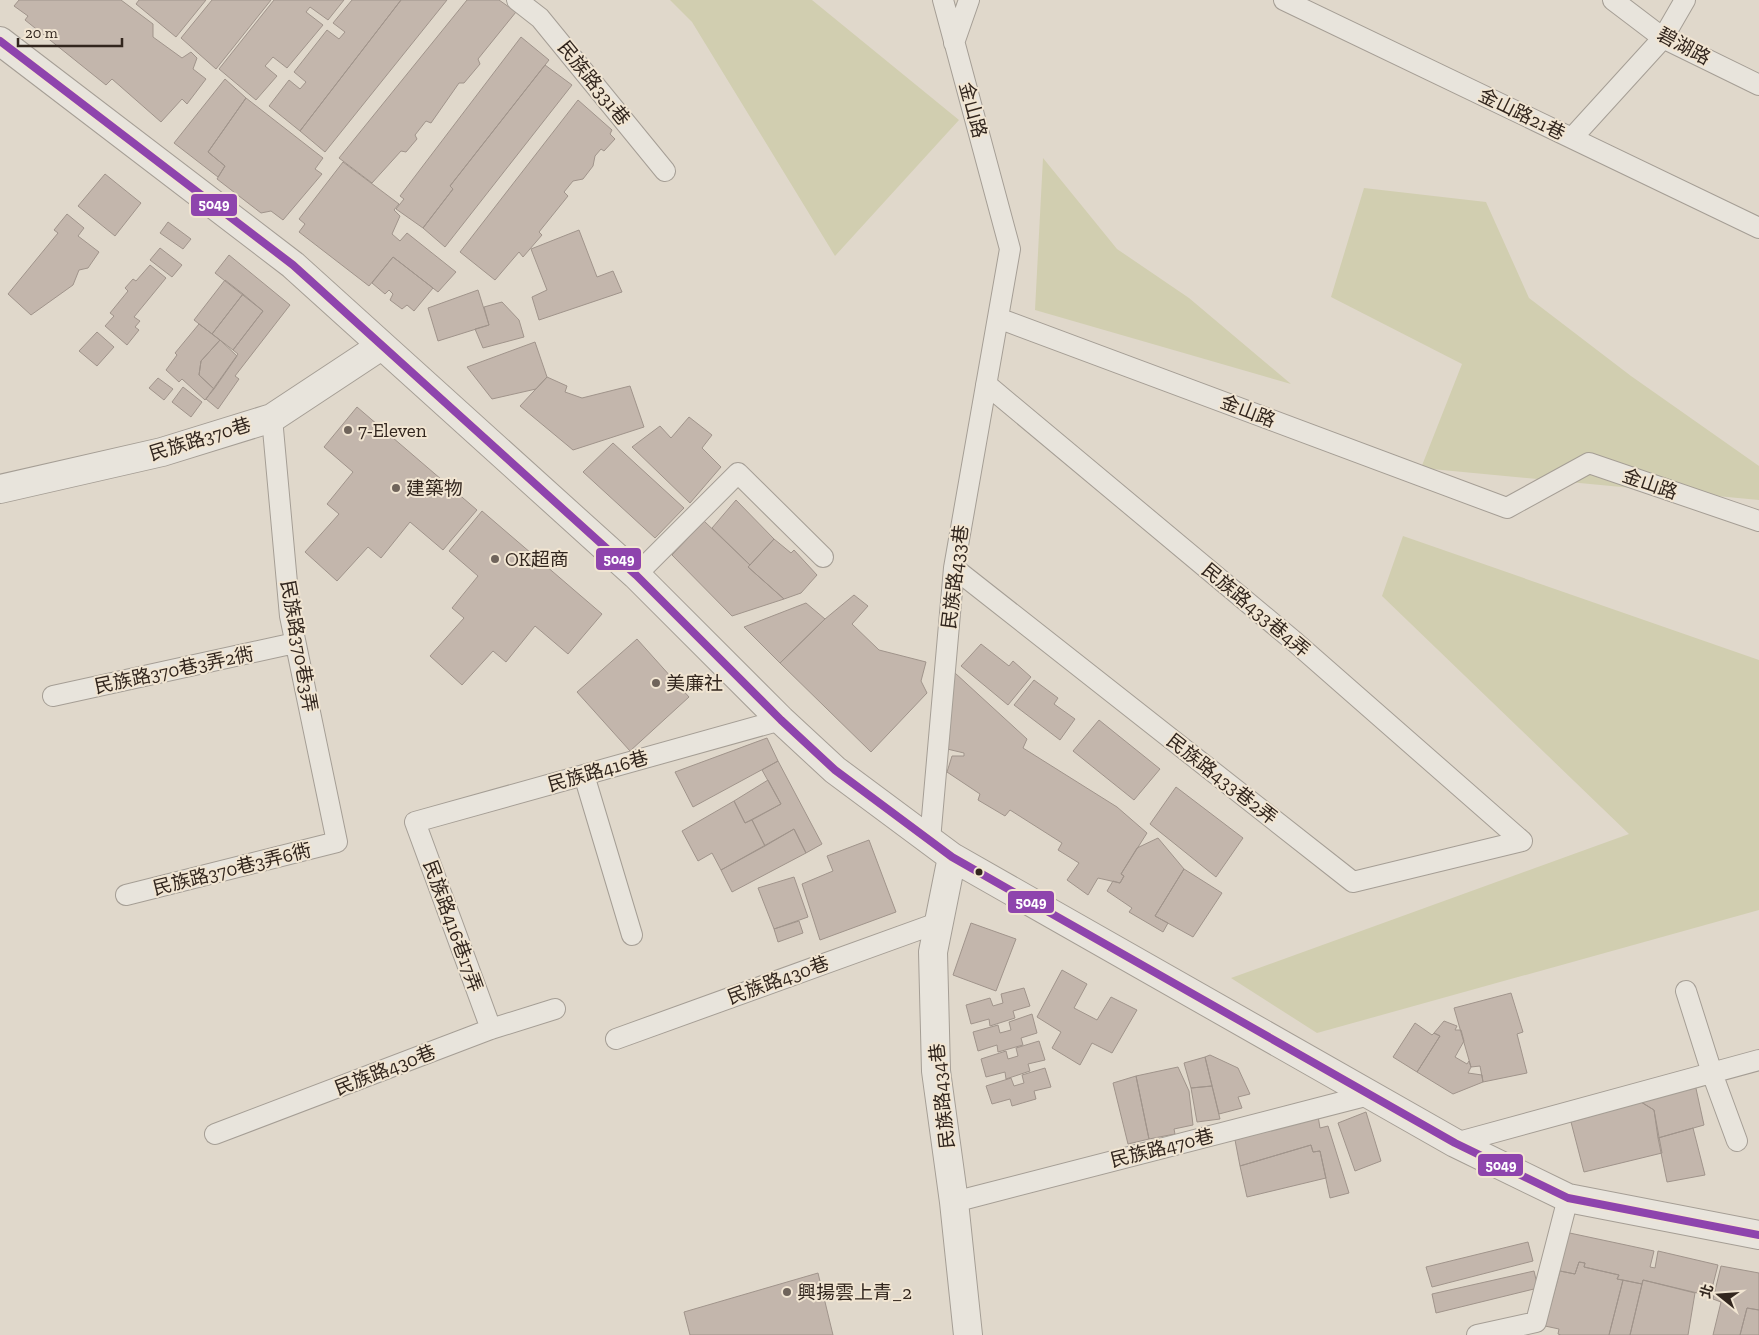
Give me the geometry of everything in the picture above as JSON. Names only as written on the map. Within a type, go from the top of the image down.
[{"type":"street","points":[[0,41],[293,265],[636,575],[781,720],[835,770],[952,857],[1455,1143],[1568,1198],[1759,1236]]},
{"type":"street","name":"民族路370巷","points":[[0,489],[162,452],[272,418],[381,346]]},
{"type":"street","name":"民族路434巷","points":[[952,857],[933,952],[936,1071],[954,1202],[968,1335]]},
{"type":"lane","name":"民族路331巷","points":[[518,0],[540,18],[665,171]]},
{"type":"lane","name":"金山路","points":[[943,0],[1010,249],[998,318],[1507,508],[1589,463],[1759,521]]},
{"type":"lane","points":[[954,43],[969,0]]},
{"type":"lane","name":"金山路21巷","points":[[1284,0],[1759,228]]},
{"type":"lane","name":"碧湖路","points":[[1613,0],[1663,38],[1759,85]]},
{"type":"lane","points":[[1572,138],[1663,38],[1685,0]]},
{"type":"lane","name":"民族路433巷","points":[[930,840],[954,568],[998,318]]},
{"type":"lane","name":"民族路433巷4弄","points":[[986,384],[1295,642],[1522,841]]},
{"type":"lane","name":"民族路370巷3弄","points":[[272,418],[290,616],[337,842]]},
{"type":"lane","points":[[636,575],[738,474],[823,557]]},
{"type":"lane","name":"民族路433巷2弄","points":[[954,568],[1353,882],[1522,841]]},
{"type":"lane","name":"民族路370巷3弄2衖","points":[[53,696],[296,643]]},
{"type":"lane","name":"民族路416巷","points":[[415,822],[781,720]]},
{"type":"lane","points":[[584,775],[632,935]]},
{"type":"lane","name":"民族路416巷17弄","points":[[415,822],[491,1029]]},
{"type":"lane","name":"民族路370巷3弄6衖","points":[[126,895],[337,842]]},
{"type":"lane","name":"民族路430巷","points":[[616,1039],[940,922]]},
{"type":"lane","points":[[1686,991],[1712,1073],[1737,1141]]},
{"type":"lane","name":"民族路430巷","points":[[216,1134],[491,1029],[555,1009]]},
{"type":"lane","points":[[1455,1143],[1759,1060]]},
{"type":"lane","name":"民族路470巷","points":[[954,1202],[1369,1095]]},
{"type":"lane","points":[[1477,1335],[1536,1322],[1568,1198]]},
{"type":"shaded area","points":[[670,0],[812,0],[959,120],[835,256],[692,22]]},
{"type":"shaded area","points":[[1043,158],[1117,249],[1189,298],[1291,384],[1035,310]]},
{"type":"shaded area","points":[[1364,188],[1486,202],[1529,298],[1631,376],[1759,466],[1759,500],[1421,468],[1462,364],[1331,297]]},
{"type":"shaded area","points":[[1403,536],[1759,660],[1759,910],[1317,1033],[1231,978],[1629,834],[1382,596]]},
{"type":"building","points":[[19,0],[121,0],[153,24],[153,37],[182,58],[191,52],[197,58],[193,69],[206,79],[187,104],[182,99],[161,122],[112,79],[106,85],[25,20],[28,16],[14,6]]},
{"type":"building","points":[[139,0],[206,0],[176,37],[136,4]]},
{"type":"building","points":[[212,0],[271,0],[216,69],[181,38]]},
{"type":"building","points":[[274,0],[344,0],[328,20],[310,7],[306,12],[323,25],[287,68],[273,57],[265,66],[277,76],[256,100],[219,69]]},
{"type":"building","points":[[352,0],[401,0],[300,131],[269,106],[289,80],[300,89],[306,82],[294,72],[327,30],[339,39],[345,32],[333,23]]},
{"type":"building","points":[[401,0],[447,0],[325,152],[300,131]]},
{"type":"building","points":[[467,0],[499,0],[516,12],[478,59],[480,64],[464,83],[459,83],[431,123],[426,121],[415,135],[417,139],[406,152],[401,151],[372,183],[339,158]]},
{"type":"building","points":[[521,37],[549,60],[450,186],[453,189],[423,228],[396,209],[404,199],[400,196]]},
{"type":"building","points":[[545,65],[572,85],[445,247],[423,228],[453,189],[450,186]]},
{"type":"building","points":[[225,79],[246,98],[208,152],[225,166],[218,177],[174,143]]},
{"type":"building","points":[[246,98],[323,158],[315,169],[322,174],[283,220],[271,211],[261,213],[217,179],[225,166],[208,152]]},
{"type":"building","points":[[578,100],[612,130],[610,134],[615,139],[604,151],[601,149],[595,156],[593,166],[583,179],[573,181],[564,192],[568,196],[539,232],[542,235],[523,257],[519,252],[495,280],[460,252]]},
{"type":"building","points":[[343,162],[399,204],[394,210],[400,216],[392,234],[400,241],[407,233],[456,272],[438,292],[393,257],[369,286],[299,232],[305,224],[299,219]]},
{"type":"building","points":[[105,174],[141,203],[115,236],[78,206]]},
{"type":"building","points":[[67,214],[84,228],[78,236],[99,252],[88,268],[79,270],[73,285],[31,315],[8,294],[58,233],[54,230]]},
{"type":"building","points":[[168,222],[191,239],[183,249],[160,233]]},
{"type":"building","points":[[579,230],[597,277],[613,271],[622,292],[539,320],[532,297],[547,290],[531,249]]},
{"type":"building","points":[[160,248],[182,265],[172,277],[150,260]]},
{"type":"building","points":[[229,255],[290,305],[235,376],[239,379],[218,409],[206,399],[238,354],[233,350],[263,311],[215,273]]},
{"type":"building","points":[[393,257],[433,288],[414,311],[407,305],[402,309],[390,300],[393,294],[389,290],[385,294],[372,283]]},
{"type":"building","points":[[150,265],[166,278],[134,317],[140,321],[135,327],[139,330],[127,345],[105,326],[114,316],[110,313],[128,291],[125,288],[133,279],[136,281]]},
{"type":"building","points":[[225,280],[243,294],[212,334],[194,320]]},
{"type":"building","points":[[478,290],[489,325],[438,341],[428,308]]},
{"type":"building","points":[[243,294],[263,311],[233,350],[212,334]]},
{"type":"building","points":[[502,302],[519,320],[524,337],[483,348],[475,329],[489,325],[484,307]]},
{"type":"building","points":[[199,324],[220,340],[201,361],[199,375],[214,389],[205,400],[182,379],[179,382],[166,370],[177,355],[175,353]]},
{"type":"building","points":[[97,332],[114,347],[97,366],[79,351]]},
{"type":"building","points":[[220,340],[237,356],[214,389],[199,375],[201,361]]},
{"type":"building","points":[[535,342],[547,377],[536,389],[492,399],[467,367]]},
{"type":"building","points":[[547,377],[567,386],[565,392],[582,398],[630,386],[644,427],[573,450],[520,406]]},
{"type":"building","points":[[158,378],[173,389],[164,400],[149,388]]},
{"type":"building","points":[[183,387],[202,402],[191,417],[172,402]]},
{"type":"building","name":"建築物","points":[[357,407],[477,510],[443,550],[410,522],[381,558],[368,547],[337,581],[305,552],[339,514],[327,504],[353,472],[324,447]]},
{"type":"building","points":[[689,417],[712,435],[702,448],[721,467],[690,503],[632,447],[660,426],[671,438]]},
{"type":"building","points":[[613,443],[684,508],[655,538],[583,472]]},
{"type":"building","points":[[736,500],[774,539],[750,565],[712,528]]},
{"type":"building","name":"建築物","points":[[482,511],[602,614],[568,654],[535,626],[506,662],[493,651],[462,685],[430,656],[464,618],[452,608],[478,576],[449,551]]},
{"type":"building","points":[[704,521],[750,565],[748,567],[784,599],[732,616],[672,555]]},
{"type":"building","points":[[774,539],[791,553],[794,550],[817,575],[801,593],[784,599],[748,567]]},
{"type":"building","points":[[854,595],[868,606],[852,624],[879,650],[926,662],[921,681],[927,693],[871,752],[780,663],[825,619]]},
{"type":"building","points":[[806,603],[825,619],[780,663],[744,627]]},
{"type":"building","points":[[637,639],[689,697],[630,751],[577,692]]},
{"type":"building","points":[[981,644],[1009,666],[1013,661],[1031,677],[1008,705],[961,666]]},
{"type":"building","points":[[943,662],[1027,739],[1023,748],[1117,807],[1147,833],[1121,874],[1124,876],[1120,883],[1098,878],[1088,895],[1067,880],[1079,863],[1058,850],[1062,843],[1010,810],[1005,816],[978,800],[980,794],[947,772],[952,756],[964,756],[964,753],[943,748]]},
{"type":"building","points":[[1034,680],[1058,698],[1054,704],[1075,719],[1060,740],[1014,705]]},
{"type":"building","points":[[1099,720],[1160,769],[1134,800],[1073,751]]},
{"type":"building","points":[[767,738],[778,761],[693,807],[675,772]]},
{"type":"building","points":[[778,761],[822,844],[806,853],[794,829],[765,846],[752,820],[781,804],[762,770]]},
{"type":"building","points":[[768,780],[781,804],[745,823],[734,801]]},
{"type":"building","points":[[1176,787],[1243,838],[1216,877],[1150,824]]},
{"type":"building","points":[[734,801],[745,823],[752,820],[765,846],[721,870],[712,853],[698,861],[682,831]]},
{"type":"building","points":[[794,829],[806,853],[732,892],[721,870]]},
{"type":"building","points":[[1158,838],[1184,869],[1155,916],[1168,923],[1163,932],[1129,912],[1132,908],[1107,891],[1113,881],[1120,883],[1124,876],[1121,874],[1137,848]]},
{"type":"building","points":[[869,840],[896,912],[820,940],[802,884],[833,871],[827,856]]},
{"type":"building","points":[[1184,869],[1222,893],[1193,937],[1155,916]]},
{"type":"building","points":[[794,877],[808,917],[774,929],[758,888]]},
{"type":"building","points":[[799,921],[803,933],[778,942],[774,929]]},
{"type":"building","points":[[971,923],[1016,939],[996,991],[953,975]]},
{"type":"building","points":[[1062,970],[1087,984],[1074,1008],[1097,1020],[1111,997],[1137,1010],[1112,1053],[1092,1043],[1080,1065],[1052,1048],[1061,1032],[1037,1017]]},
{"type":"building","points":[[1024,988],[1030,1006],[1013,1011],[1015,1018],[990,1026],[989,1019],[971,1024],[966,1005],[990,998],[993,1006],[1003,1003],[1001,994]]},
{"type":"building","points":[[1511,993],[1523,1032],[1517,1034],[1527,1073],[1483,1082],[1480,1066],[1471,1067],[1454,1008]]},
{"type":"building","points":[[1032,1014],[1037,1033],[1021,1038],[1023,1045],[998,1052],[997,1045],[978,1051],[973,1032],[998,1025],[1000,1033],[1011,1030],[1009,1022]]},
{"type":"building","points":[[1444,1021],[1457,1026],[1455,1030],[1461,1030],[1464,1041],[1455,1057],[1467,1064],[1469,1061],[1471,1067],[1468,1073],[1482,1075],[1483,1082],[1453,1094],[1417,1072],[1440,1036],[1434,1033]]},
{"type":"building","points":[[1415,1023],[1432,1035],[1434,1033],[1440,1036],[1417,1072],[1393,1057]]},
{"type":"building","points":[[1039,1041],[1045,1060],[1028,1064],[1030,1071],[1006,1079],[1005,1072],[986,1077],[981,1059],[1006,1051],[1008,1059],[1018,1056],[1016,1048]]},
{"type":"building","points":[[1210,1055],[1238,1068],[1250,1094],[1238,1097],[1242,1108],[1219,1114],[1205,1057]]},
{"type":"building","points":[[1205,1057],[1212,1086],[1191,1088],[1184,1063]]},
{"type":"building","points":[[1178,1067],[1189,1091],[1193,1125],[1174,1129],[1175,1134],[1149,1139],[1136,1076]]},
{"type":"building","points":[[1045,1068],[1051,1087],[1034,1091],[1036,1099],[1012,1106],[1010,1099],[992,1104],[986,1086],[1011,1078],[1014,1086],[1024,1083],[1022,1075]]},
{"type":"building","points":[[1136,1076],[1149,1139],[1128,1144],[1113,1083]]},
{"type":"building","points":[[1695,1084],[1704,1125],[1658,1138],[1654,1110],[1641,1102]]},
{"type":"building","points":[[1212,1086],[1220,1119],[1197,1122],[1191,1088]]},
{"type":"building","points":[[1641,1102],[1654,1110],[1662,1153],[1584,1172],[1571,1122]]},
{"type":"building","points":[[1366,1112],[1381,1161],[1355,1171],[1338,1123]]},
{"type":"building","points":[[1318,1116],[1320,1128],[1328,1126],[1349,1193],[1330,1198],[1320,1151],[1313,1152],[1311,1145],[1240,1166],[1235,1140]]},
{"type":"building","points":[[1693,1128],[1705,1175],[1667,1182],[1658,1138]]},
{"type":"building","points":[[1311,1145],[1313,1152],[1320,1151],[1326,1178],[1247,1197],[1240,1166]]},
{"type":"building","points":[[1565,1232],[1654,1251],[1650,1267],[1655,1268],[1658,1251],[1718,1265],[1710,1296],[1643,1280],[1642,1284],[1617,1279],[1619,1275],[1584,1267],[1585,1263],[1579,1262],[1575,1274],[1560,1271],[1557,1264]]},
{"type":"building","points":[[1528,1242],[1533,1261],[1432,1287],[1426,1267]]},
{"type":"building","points":[[1579,1262],[1585,1263],[1584,1267],[1619,1275],[1617,1279],[1623,1280],[1609,1335],[1561,1335],[1558,1334],[1559,1329],[1545,1326],[1560,1271],[1575,1274]]},
{"type":"building","points":[[1721,1266],[1759,1273],[1759,1310],[1747,1308],[1740,1335],[1713,1335],[1721,1302],[1713,1299]]},
{"type":"building","points":[[1534,1271],[1538,1288],[1436,1313],[1432,1294]]},
{"type":"building","name":"興揚雲上青_2","points":[[818,1273],[833,1335],[690,1335],[684,1312]]},
{"type":"building","points":[[1623,1280],[1642,1284],[1630,1335],[1609,1335]]},
{"type":"building","points":[[1643,1280],[1695,1293],[1688,1335],[1630,1335]]},
{"type":"building","points":[[1747,1308],[1759,1310],[1759,1335],[1740,1335]]},
{"type":"transit line","name":"5049","points":[[0,41],[293,265],[636,575],[781,720],[835,770],[952,857],[1455,1143],[1568,1198],[1759,1235]]},
{"type":"place","name":"7-Eleven","points":[[348,430]]},
{"type":"place","name":"建築物","points":[[396,488]]},
{"type":"place","name":"OK超商","points":[[495,559]]},
{"type":"place","name":"美廉社","points":[[656,683]]},
{"type":"place","name":"興揚雲上青_2","points":[[787,1292]]}]
